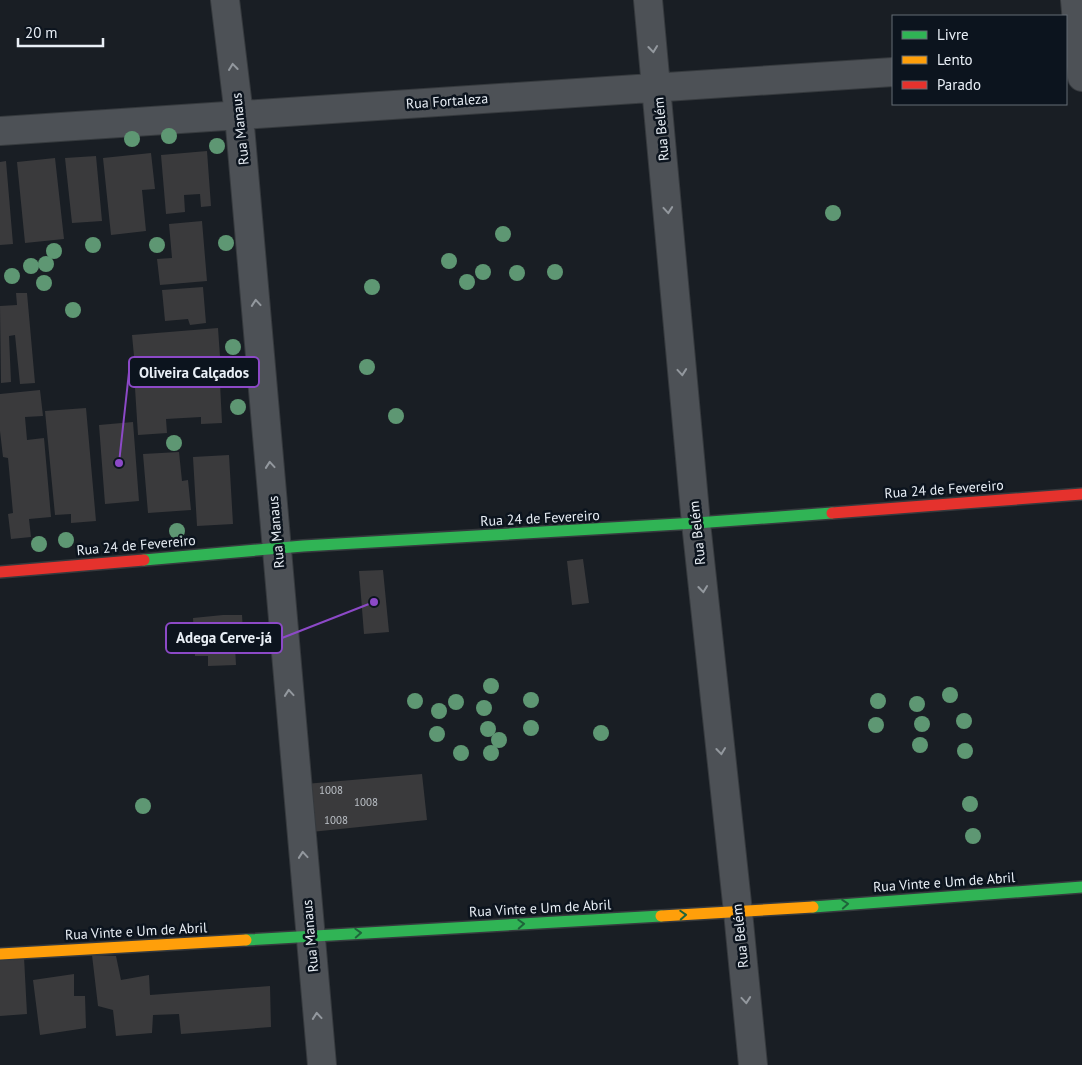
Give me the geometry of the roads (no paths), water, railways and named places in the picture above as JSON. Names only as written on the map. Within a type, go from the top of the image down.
[{"type":"main road","name":"Rua 24 de Fevereiro","points":[[0,572],[277,548],[696,524],[1082,494]]},
{"type":"main road","name":"Rua Vinte e Um de Abril","points":[[0,954],[738,912],[1082,887]]},
{"type":"street","name":"Rua Manaus","points":[[225,0],[239,115],[322,1065]]},
{"type":"street","name":"Rua Belém","points":[[648,0],[696,524],[738,912],[752,1065]]},
{"type":"street","points":[[1076,0],[1076,65]]},
{"type":"street","name":"Rua Fortaleza","points":[[0,131],[892,72]]},
{"type":"place","name":"Oliveira Calçados","points":[[119,463]]},
{"type":"place","name":"Adega Cerve-já","points":[[374,602]]}]
